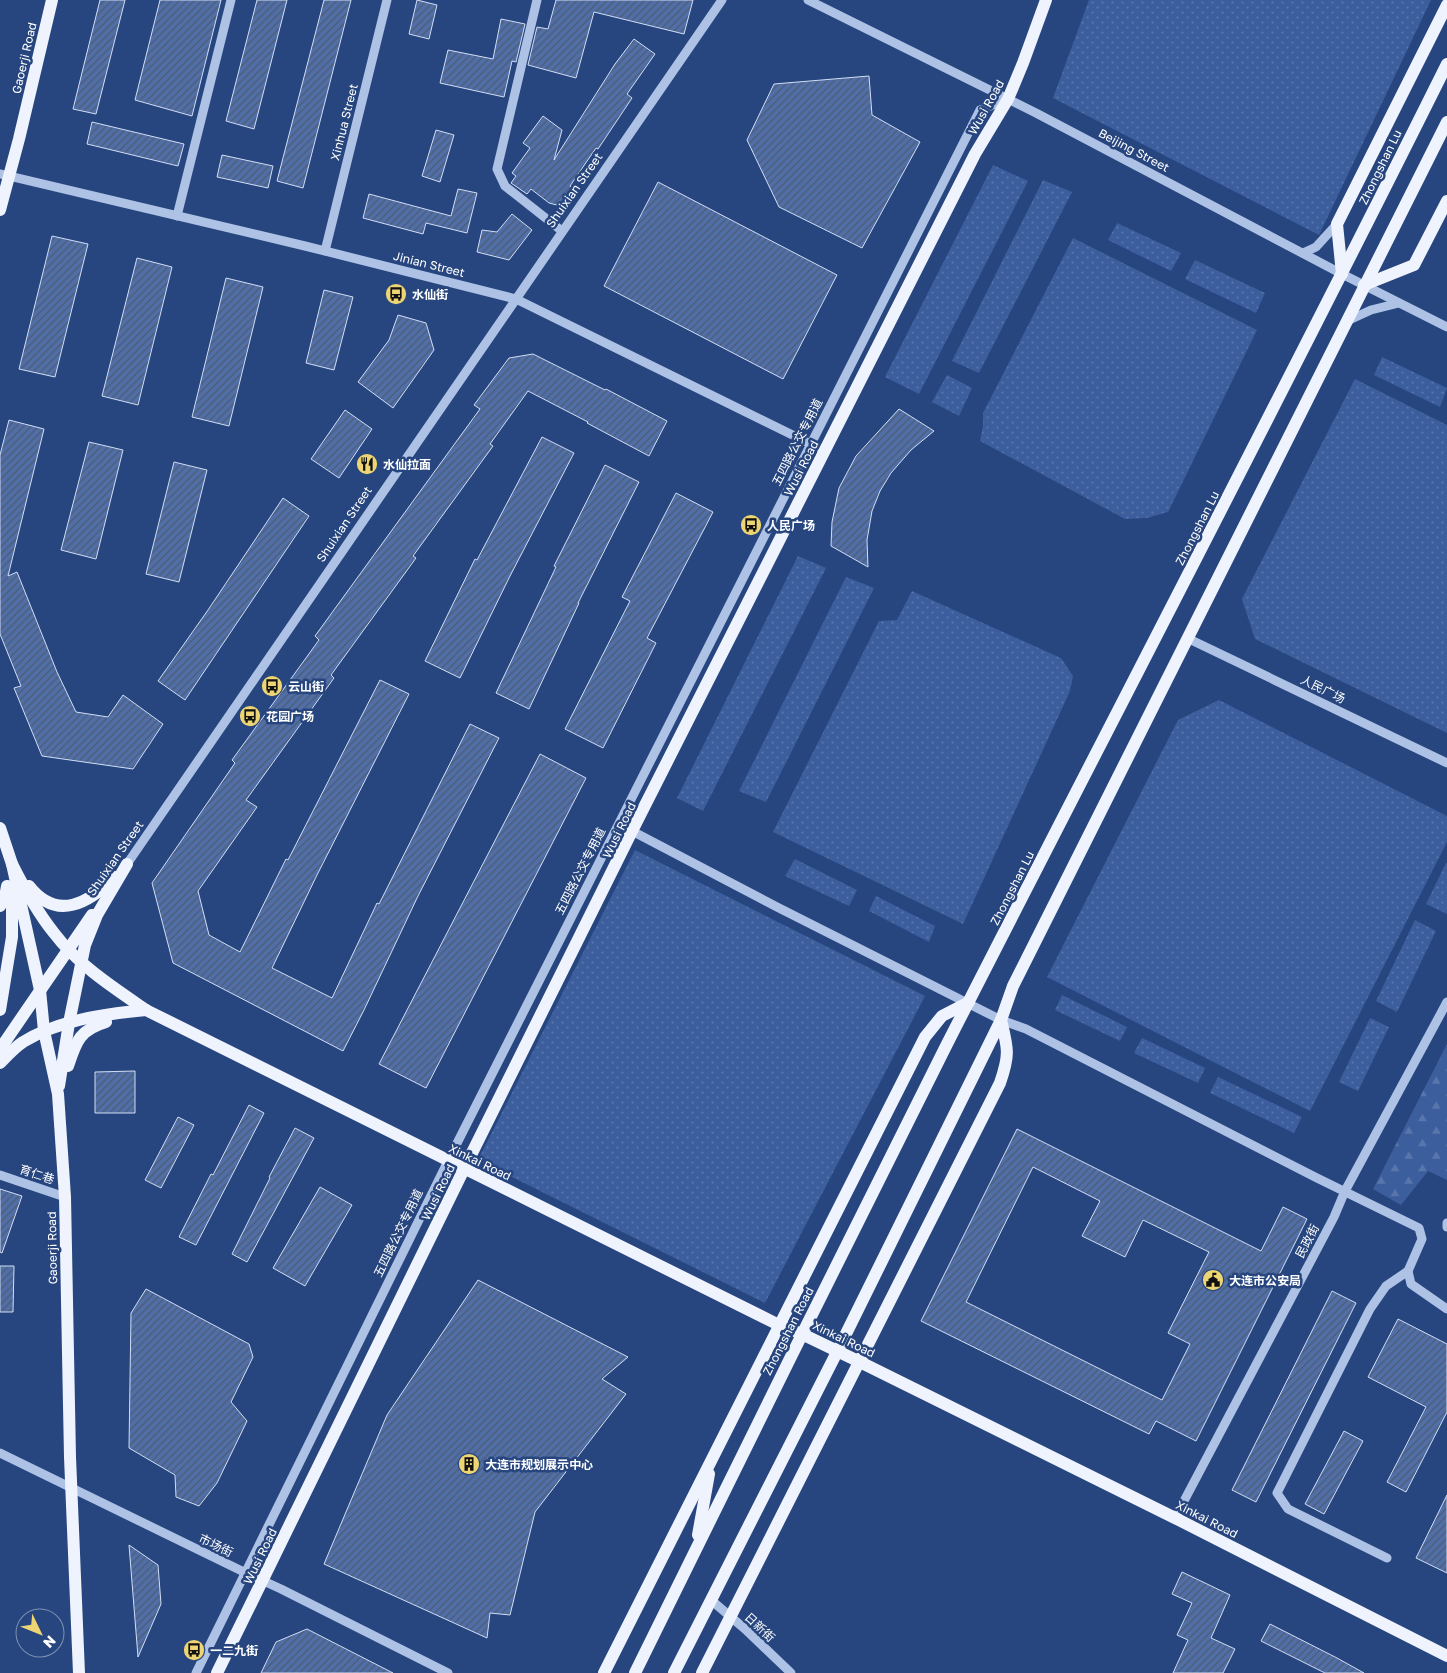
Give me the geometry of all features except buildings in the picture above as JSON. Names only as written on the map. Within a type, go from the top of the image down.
[{"type":"main road","name":"Gaoerji Road","points":[[0,210],[5,175],[52,0]]},
{"type":"main road","name":"Wusi Road","points":[[217,1673],[632,831],[975,154],[1008,99],[1046,0]]},
{"type":"main road","points":[[1342,274],[1338,224],[1447,5]]},
{"type":"main road","name":"Zhongshan Lu","points":[[969,1002],[1342,274],[1447,64]]},
{"type":"main road","points":[[674,1673],[837,1352],[1001,1020],[1013,986],[1447,122]]},
{"type":"main road","points":[[1364,285],[1414,265],[1447,201]]},
{"type":"main road","name":"Gaoerji Road","points":[[0,828],[12,864],[40,990],[44,1031],[58,1094],[65,1196],[71,1487],[79,1673]]},
{"type":"main road","points":[[12,864],[37,896],[50,903],[66,907],[88,899],[105,886],[127,864]]},
{"type":"main road","points":[[0,906],[5,897],[12,864]]},
{"type":"main road","points":[[0,1010],[12,937],[12,864]]},
{"type":"main road","name":"Xinkai Road","points":[[12,864],[31,901],[55,935],[110,986],[146,1010],[779,1325],[860,1362],[1175,1518],[1447,1656]]},
{"type":"main road","points":[[58,1094],[69,1023],[85,945],[97,915],[127,864]]},
{"type":"main road","name":"Shuixian Street","points":[[0,1049],[127,864]]},
{"type":"main road","points":[[604,1673],[925,1037],[942,1016],[969,1002]]},
{"type":"main road","name":"Zhongshan Road","points":[[635,1673],[802,1334],[969,1002]]},
{"type":"main road","points":[[0,1064],[21,1043],[44,1031],[104,1014],[146,1010]]},
{"type":"main road","points":[[58,1094],[76,1042],[91,1026],[146,1010]]},
{"type":"main road","points":[[702,1673],[1000,1083],[1006,1064],[1008,1048],[1001,1020]]},
{"type":"main road","points":[[695,1552],[712,1459]]},
{"type":"street","points":[[177,216],[231,0]]},
{"type":"street","name":"Xinhua Street","points":[[325,251],[387,0]]},
{"type":"street","points":[[537,0],[497,169],[505,186],[562,231]]},
{"type":"street","name":"Shuixian Street","points":[[127,864],[722,0]]},
{"type":"street","name":"Beijing Street","points":[[808,0],[1008,99],[1399,304],[1447,327]]},
{"type":"street","name":"五四路公交专用道","points":[[196,1673],[448,1161],[980,110],[1008,99]]},
{"type":"street","name":"Jinian Street","points":[[5,175],[325,251],[516,299],[825,451]]},
{"type":"street","points":[[1303,253],[1316,247],[1338,224]]},
{"type":"street","points":[[1347,321],[1371,310],[1399,304]]},
{"type":"street","name":"人民广场","points":[[1188,638],[1447,763]]},
{"type":"street","points":[[632,831],[777,907],[969,1002],[1001,1020],[1026,1029],[1419,1228],[1422,1239],[1408,1272],[1386,1286],[1370,1309],[1277,1492],[1288,1509],[1387,1558]]},
{"type":"street","name":"民政街","points":[[1175,1518],[1334,1216],[1345,1191],[1447,1002]]},
{"type":"street","name":"育仁巷","points":[[0,1175],[65,1196]]},
{"type":"street","points":[[1447,1222],[1447,1227]]},
{"type":"street","points":[[1408,1272],[1411,1284],[1447,1309]]},
{"type":"street","name":"市场街","points":[[0,1453],[448,1673]]},
{"type":"street","name":"日新街","points":[[711,1600],[791,1673]]},
{"type":"green space","points":[[1089,0],[1431,0],[1319,235],[1053,98]]},
{"type":"green space","points":[[993,165],[1028,181],[919,394],[885,377]]},
{"type":"green space","points":[[1043,180],[1072,192],[979,373],[952,361]]},
{"type":"green space","points":[[1117,223],[1181,253],[1171,271],[1108,240]]},
{"type":"green space","points":[[1073,238],[1257,330],[1168,512],[1147,518],[1125,519],[980,441],[983,413]]},
{"type":"green space","points":[[1195,260],[1265,293],[1256,313],[1185,279]]},
{"type":"green space","points":[[1382,357],[1447,388],[1440,407],[1374,375]]},
{"type":"green space","points":[[947,375],[972,388],[959,416],[932,402]]},
{"type":"green space","points":[[1355,379],[1447,425],[1447,733],[1255,639],[1242,599]]},
{"type":"green space","points":[[798,556],[826,568],[703,811],[677,798]]},
{"type":"green space","points":[[846,577],[874,588],[766,802],[739,791]]},
{"type":"green space","points":[[912,591],[1061,658],[1073,676],[1070,691],[963,924],[773,832],[879,621],[897,620]]},
{"type":"green space","points":[[1219,700],[1447,816],[1447,842],[1310,1111],[1047,977],[1178,720]]},
{"type":"green space","points":[[635,850],[925,996],[765,1303],[478,1160]]},
{"type":"green space","points":[[795,859],[857,890],[849,906],[785,876]]},
{"type":"green space","points":[[1447,863],[1447,914],[1426,904]]},
{"type":"green space","points":[[876,896],[935,926],[929,942],[869,911]]},
{"type":"green space","points":[[1415,920],[1436,931],[1397,1012],[1376,1001]]},
{"type":"green space","points":[[1062,995],[1127,1027],[1120,1041],[1055,1010]]},
{"type":"green space","points":[[1370,1018],[1389,1027],[1358,1091],[1339,1082]]},
{"type":"green space","points":[[1142,1038],[1205,1068],[1198,1083],[1134,1053]]},
{"type":"green space","points":[[1447,1044],[1447,1180],[1428,1171],[1401,1205],[1373,1189]]},
{"type":"green space","points":[[1218,1077],[1302,1117],[1294,1133],[1210,1093]]},
{"type":"place","name":"水仙街","points":[[396,294]]},
{"type":"place","name":"水仙拉面","points":[[367,464]]},
{"type":"place","name":"人民广场","points":[[751,525]]},
{"type":"place","name":"云山街","points":[[272,686]]},
{"type":"place","name":"花园广场","points":[[250,716]]},
{"type":"place","name":"大连市公安局","points":[[1213,1280]]},
{"type":"place","name":"大连市规划展示中心","points":[[469,1464]]},
{"type":"place","name":"一二九街","points":[[194,1650]]}]
